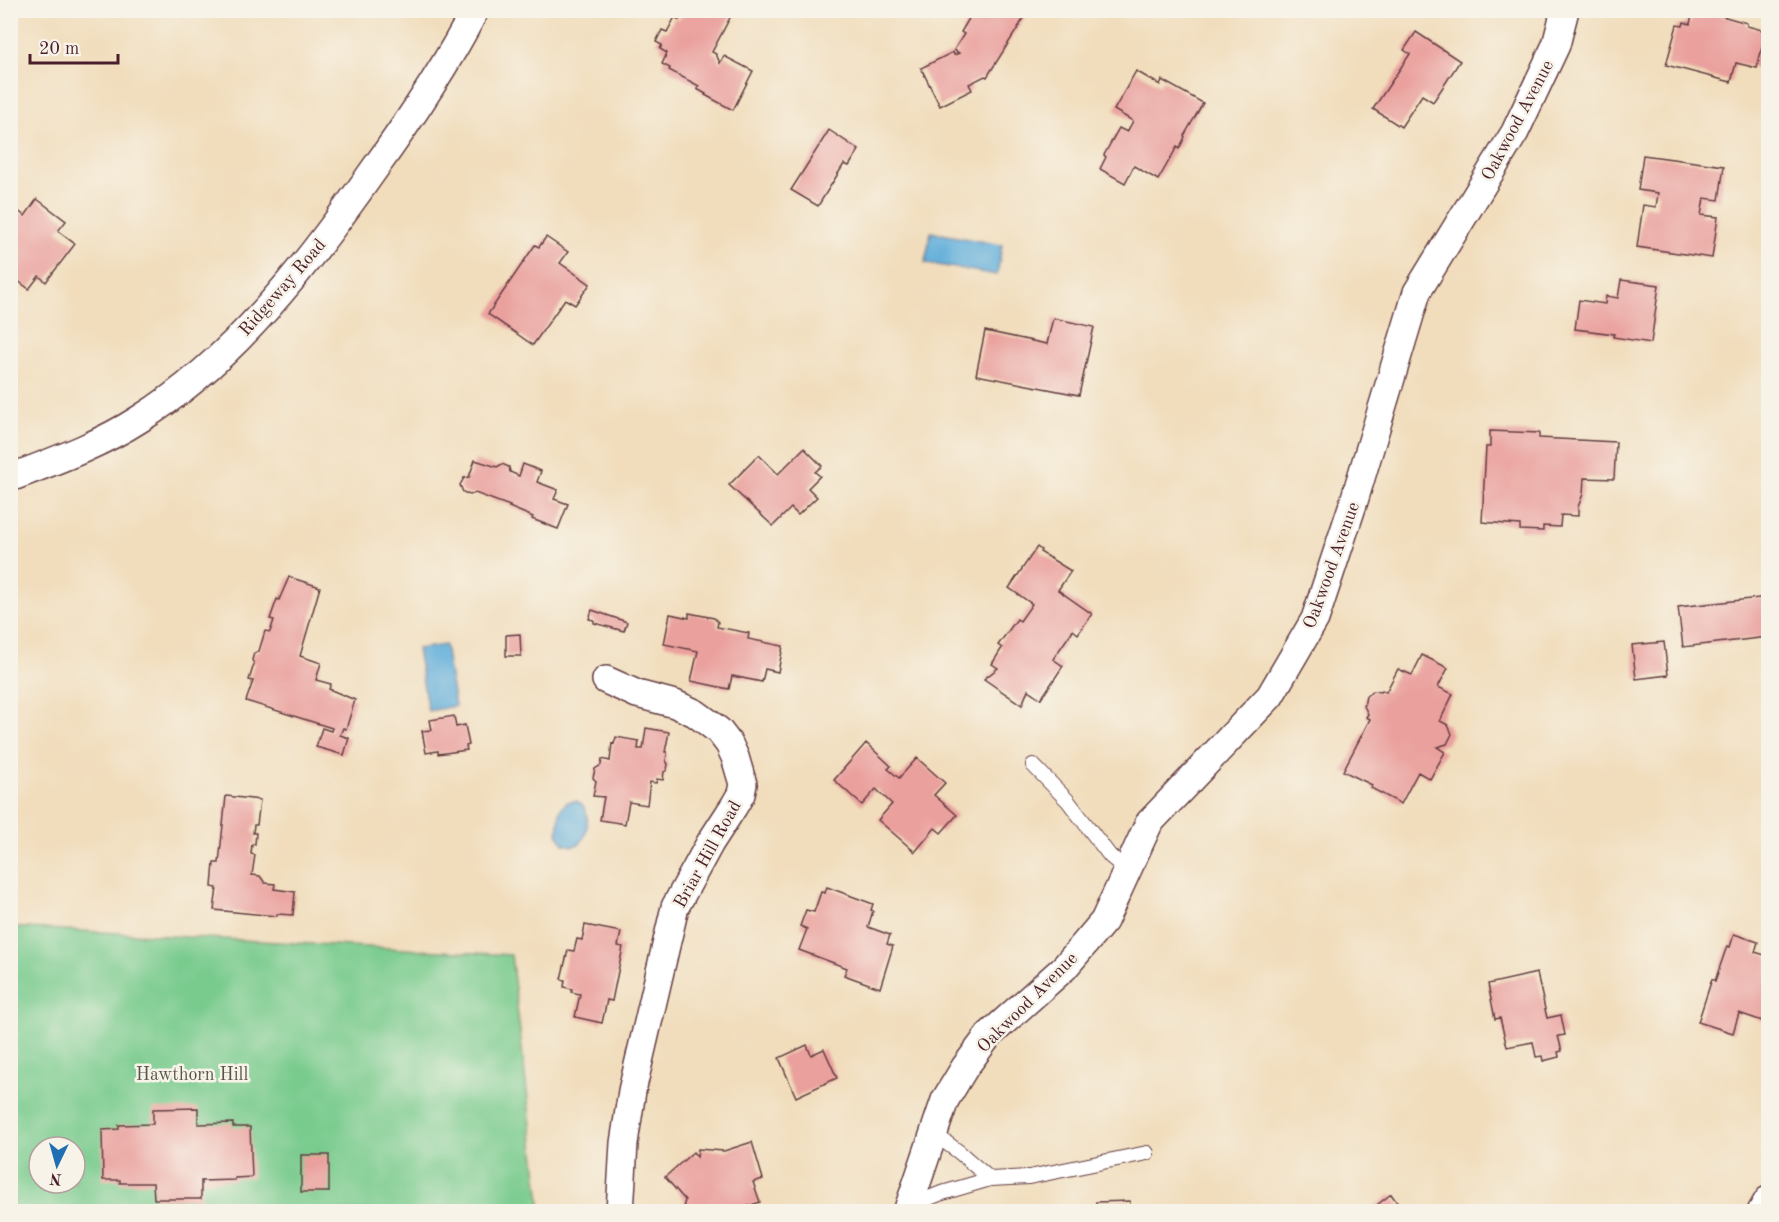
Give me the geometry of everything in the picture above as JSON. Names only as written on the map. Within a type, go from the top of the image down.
[{"type":"street","name":"Ridgeway Road","points":[[10,478],[82,450],[138,420],[196,379],[262,313],[333,228],[392,146],[475,10]]},
{"type":"street","name":"Oakwood Avenue","points":[[908,1209],[945,1100],[965,1067],[989,1035],[1064,968],[1104,921],[1149,823],[1270,696],[1315,619],[1354,501],[1417,292],[1515,132],[1556,45],[1565,10]]},
{"type":"street","name":"Briar Hill Road","points":[[606,680],[637,694],[675,704],[706,721],[719,731],[729,744],[743,784],[741,794],[710,843],[675,907],[632,1091],[624,1143],[620,1212]]},
{"type":"street","points":[[1761,1212],[1768,1200]]},
{"type":"lane","points":[[1033,765],[1068,801],[1110,856],[1127,870]]},
{"type":"lane","points":[[933,1133],[990,1179]]},
{"type":"lane","points":[[908,1209],[939,1194],[990,1179],[1029,1177],[1147,1153]]},
{"type":"green space","name":"Hawthorn Hill","points":[[10,927],[511,955],[541,1211],[11,1211]]},
{"type":"water","points":[[931,232],[1002,245],[997,275],[925,263]]},
{"type":"water","points":[[445,645],[455,706],[428,711],[417,649]]},
{"type":"water","points":[[576,801],[585,809],[587,827],[580,844],[573,846],[564,844],[558,835],[560,810],[567,802]]},
{"type":"building","points":[[684,10],[734,10],[712,52],[716,54],[720,63],[724,56],[753,71],[733,110],[705,95],[697,89],[699,86],[662,64],[667,53],[660,49],[662,45],[656,42],[662,30],[667,32],[675,17],[679,20]]},
{"type":"building","points":[[974,10],[1018,10],[1026,15],[987,77],[969,84],[972,90],[940,106],[921,68],[953,52],[954,55],[959,53],[954,50]]},
{"type":"building","points":[[1693,10],[1701,10],[1747,23],[1747,26],[1766,31],[1757,68],[1736,63],[1731,82],[1666,65],[1677,25],[1683,26],[1684,22],[1690,24]]},
{"type":"building","points":[[1416,32],[1460,61],[1433,102],[1422,95],[1401,127],[1373,109],[1410,54],[1404,50]]},
{"type":"building","points":[[1136,71],[1160,85],[1162,80],[1203,103],[1179,149],[1177,147],[1158,180],[1134,166],[1125,183],[1100,169],[1106,157],[1104,155],[1119,128],[1127,132],[1133,121],[1114,110]]},
{"type":"building","points":[[829,130],[859,150],[849,166],[844,164],[818,206],[791,190]]},
{"type":"building","points":[[1643,155],[1724,166],[1719,200],[1704,198],[1701,215],[1718,217],[1712,258],[1637,247],[1643,205],[1656,207],[1658,193],[1638,190]]},
{"type":"building","points":[[37,199],[66,221],[58,231],[75,244],[46,282],[39,276],[29,289],[10,275],[10,205],[25,216]]},
{"type":"building","points":[[546,237],[568,252],[560,263],[590,284],[575,305],[565,299],[533,345],[488,314],[535,245],[539,247]]},
{"type":"building","points":[[1621,280],[1659,285],[1651,343],[1613,337],[1614,334],[1575,329],[1579,300],[1605,304],[1606,296],[1618,298]]},
{"type":"building","points":[[1053,318],[1094,327],[1079,395],[976,375],[985,331],[1047,344]]},
{"type":"building","points":[[1490,431],[1539,433],[1539,438],[1616,442],[1614,479],[1584,478],[1578,516],[1561,515],[1560,527],[1543,526],[1543,531],[1520,530],[1520,525],[1482,522],[1486,447],[1490,447]]},
{"type":"building","points":[[804,448],[822,466],[815,472],[820,476],[808,488],[817,497],[798,515],[791,508],[773,526],[729,485],[759,455],[778,474]]},
{"type":"building","points":[[475,460],[497,467],[502,464],[509,467],[510,472],[519,476],[523,464],[541,471],[537,482],[558,490],[554,499],[568,504],[558,529],[532,519],[533,517],[510,506],[475,493],[470,495],[463,492],[460,485],[464,478],[469,477]]},
{"type":"building","points":[[1037,547],[1041,550],[1040,552],[1071,571],[1058,590],[1092,614],[1078,634],[1073,630],[1053,659],[1063,666],[1041,699],[1028,690],[1022,705],[984,679],[998,668],[992,664],[1002,648],[998,645],[1017,619],[1020,621],[1032,604],[1009,588]]},
{"type":"building","points":[[289,577],[320,587],[300,656],[321,663],[316,680],[331,684],[329,689],[355,700],[346,729],[343,728],[340,735],[349,738],[344,755],[316,747],[322,728],[331,731],[332,728],[246,701],[253,681],[249,680],[254,664],[252,660],[254,653],[259,651],[265,631],[270,632],[274,620],[270,619],[277,599],[279,600]]},
{"type":"building","points":[[1768,597],[1768,637],[1683,647],[1678,607]]},
{"type":"building","points":[[592,610],[627,622],[624,631],[594,623],[594,620],[589,619]]},
{"type":"building","points":[[689,613],[714,618],[718,622],[717,627],[749,633],[748,639],[783,646],[778,672],[765,669],[762,682],[732,676],[729,689],[691,681],[698,651],[664,644],[670,614],[689,618]]},
{"type":"building","points":[[520,634],[521,656],[506,656],[506,635]]},
{"type":"building","points":[[1664,642],[1668,675],[1636,679],[1632,645]]},
{"type":"building","points":[[1422,655],[1448,668],[1438,687],[1453,694],[1440,721],[1448,725],[1452,734],[1447,744],[1437,747],[1445,752],[1430,779],[1418,772],[1401,804],[1371,788],[1372,785],[1343,771],[1370,719],[1366,717],[1368,714],[1364,706],[1366,696],[1373,691],[1386,692],[1398,669],[1412,675]]},
{"type":"building","points":[[454,716],[456,727],[465,725],[469,745],[466,746],[467,750],[438,754],[438,751],[426,753],[422,731],[432,730],[430,720]]},
{"type":"building","points":[[646,728],[669,732],[665,752],[667,752],[668,764],[663,780],[657,779],[656,783],[650,782],[647,805],[629,802],[625,824],[600,820],[604,797],[593,796],[596,781],[593,778],[595,769],[601,765],[602,759],[610,761],[612,743],[614,744],[616,737],[639,741],[638,749],[643,749]]},
{"type":"building","points":[[866,743],[891,766],[888,769],[899,778],[917,758],[945,783],[934,795],[957,815],[941,833],[935,828],[915,852],[878,820],[892,804],[876,789],[862,805],[834,780]]},
{"type":"building","points":[[226,796],[260,800],[257,825],[254,825],[253,833],[256,833],[251,854],[255,855],[252,875],[260,876],[265,883],[275,884],[274,889],[295,892],[293,915],[277,914],[277,916],[214,910],[217,888],[212,887],[214,863],[219,863]]},
{"type":"building","points":[[827,887],[873,904],[868,927],[890,935],[887,944],[893,946],[880,988],[844,975],[847,968],[799,950],[807,929],[800,926],[806,910],[814,912],[821,892],[825,893]]},
{"type":"building","points":[[585,925],[621,932],[618,946],[623,947],[612,1001],[607,1000],[602,1023],[575,1017],[580,994],[564,987],[565,980],[561,979],[568,950],[574,951],[577,939],[582,940]]},
{"type":"building","points":[[1734,934],[1758,942],[1755,952],[1768,956],[1768,1023],[1739,1013],[1733,1033],[1698,1022],[1712,979],[1715,981],[1727,946],[1730,947]]},
{"type":"building","points":[[1537,973],[1547,1018],[1561,1015],[1565,1035],[1558,1036],[1562,1051],[1558,1052],[1559,1057],[1543,1061],[1542,1056],[1536,1057],[1533,1042],[1507,1047],[1500,1018],[1495,1019],[1488,984]]},
{"type":"building","points":[[807,1045],[811,1055],[824,1049],[837,1078],[796,1097],[779,1058]]},
{"type":"building","points":[[198,1108],[198,1124],[233,1123],[233,1127],[250,1127],[252,1177],[201,1181],[201,1199],[154,1199],[153,1183],[120,1183],[120,1180],[103,1180],[102,1130],[119,1129],[119,1125],[153,1124],[153,1109]]},
{"type":"building","points":[[752,1142],[763,1179],[753,1182],[760,1202],[740,1209],[739,1206],[735,1207],[734,1212],[682,1212],[685,1200],[665,1177],[693,1152],[697,1157],[698,1149],[724,1151]]},
{"type":"building","points":[[301,1155],[329,1155],[329,1192],[301,1192]]},
{"type":"building","points":[[1391,1194],[1404,1212],[1368,1212]]},
{"type":"building","points":[[1130,1201],[1131,1212],[1096,1212],[1096,1202]]}]
